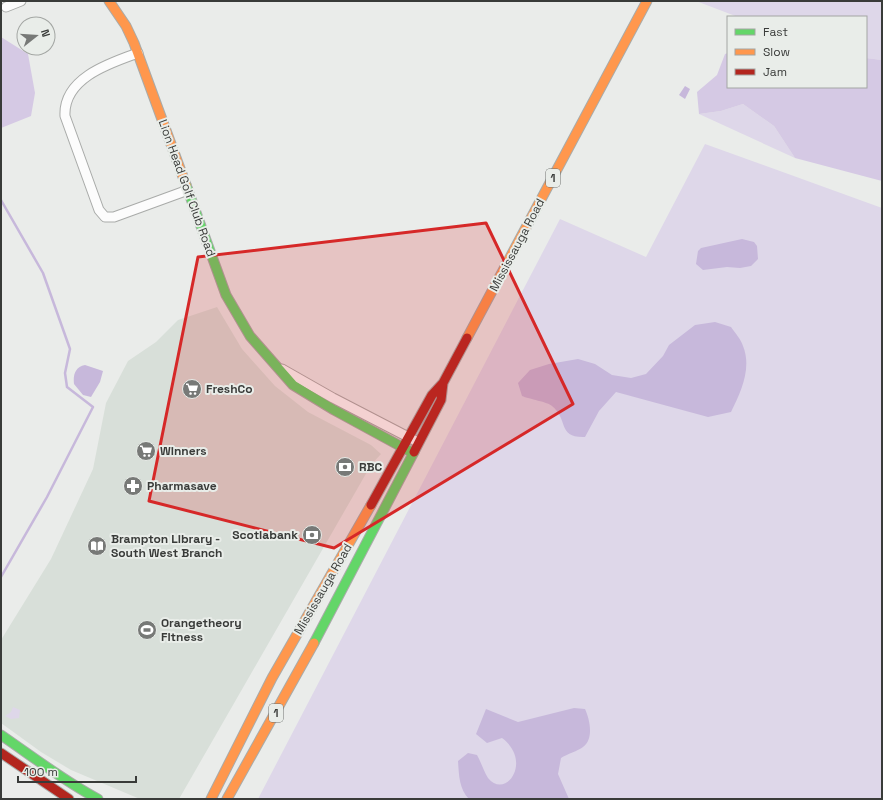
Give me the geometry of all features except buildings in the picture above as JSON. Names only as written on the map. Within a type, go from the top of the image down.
[{"type":"main road","name":"Lion Head Golf Club Road","points":[[109,1],[126,26],[138,53],[229,300],[250,336],[293,385],[413,453]]},
{"type":"main road","name":"Mississauga Road","points":[[211,799],[272,678],[404,448],[432,395],[443,383],[647,1]]},
{"type":"main road","name":"Mississauga Road","points":[[227,799],[288,692],[441,400],[443,383]]},
{"type":"main road","points":[[1,735],[62,776],[72,785],[98,799]]},
{"type":"main road","points":[[1,753],[66,798]]},
{"type":"street","points":[[6,7],[21,1]]},
{"type":"street","points":[[138,53],[106,65],[86,78],[74,88],[64,110],[99,210],[106,217],[114,217],[188,190]]},
{"type":"street","name":"Lion Head Golf Club Road","points":[[279,368],[333,398],[419,442]]},
{"type":"street","points":[[66,798],[72,785]]},
{"type":"highlighted area","points":[[486,223],[573,404],[334,548],[149,501],[198,257]]},
{"type":"shaded area","points":[[696,1],[882,1],[882,60],[867,58],[867,16],[735,16]]},
{"type":"shaded area","points":[[1,37],[16,46],[16,56],[28,56],[35,93],[31,116],[1,128]]},
{"type":"shaded area","points":[[727,53],[727,88],[867,88],[867,58],[882,60],[882,181],[795,158],[774,126],[743,104],[721,111],[699,114],[697,92],[717,75],[725,54]]},
{"type":"shaded area","points":[[685,86],[690,89],[685,99],[679,95]]},
{"type":"shaded area","points":[[743,104],[774,126],[795,158],[699,114],[721,111]]},
{"type":"shaded area","points":[[705,144],[882,208],[882,799],[258,799],[560,219],[646,257]]},
{"type":"shaded area","points":[[742,239],[754,242],[757,246],[758,259],[751,266],[703,270],[696,264],[698,251],[701,248]]},
{"type":"shaded area","points":[[217,307],[242,349],[275,386],[308,412],[371,445],[381,454],[371,465],[179,799],[140,799],[71,770],[41,752],[1,723],[1,640],[51,559],[93,469],[106,403],[128,361],[156,342],[178,320]]},
{"type":"shaded area","points":[[715,322],[731,327],[741,341],[745,354],[746,371],[744,380],[731,412],[708,417],[616,392],[599,411],[585,437],[576,437],[570,435],[564,427],[557,411],[552,406],[547,403],[522,396],[518,383],[530,370],[549,364],[578,359],[595,364],[612,375],[631,378],[646,374],[663,356],[669,345],[695,325]]},
{"type":"shaded area","points":[[85,365],[103,371],[100,382],[91,397],[83,395],[74,384],[75,372]]},
{"type":"shaded area","points":[[13,707],[20,710],[19,718],[11,719],[5,716],[11,712]]},
{"type":"shaded area","points":[[574,708],[585,709],[590,734],[589,739],[583,747],[561,758],[558,774],[569,799],[469,799],[463,791],[460,782],[458,761],[468,753],[477,755],[488,778],[495,784],[502,784],[509,781],[516,767],[515,757],[511,747],[502,738],[487,743],[476,734],[486,709],[518,722]]},
{"type":"waterway","points":[[1,200],[43,273],[70,349],[65,373],[67,387],[93,407],[47,497],[1,577]]},
{"type":"traffic: fast","points":[[186,185],[226,295],[250,336],[293,385],[334,410],[413,453]]},
{"type":"traffic: fast","points":[[314,643],[414,452]]},
{"type":"traffic: fast","points":[[1,735],[61,777],[98,799]]},
{"type":"traffic: slow","points":[[109,1],[126,26],[134,43],[186,185]]},
{"type":"traffic: slow","points":[[467,338],[647,1]]},
{"type":"traffic: slow","points":[[211,799],[272,678],[371,505]]},
{"type":"traffic: slow","points":[[227,799],[314,643]]},
{"type":"traffic: jam","points":[[371,505],[432,395],[443,383],[467,338]]},
{"type":"traffic: jam","points":[[414,452],[441,400],[443,383]]},
{"type":"traffic: jam","points":[[1,753],[69,799]]},
{"type":"place","name":"FreshCo","points":[[192,389]]},
{"type":"place","name":"Winners","points":[[146,451]]},
{"type":"place","name":"RBC","points":[[345,467]]},
{"type":"place","name":"Pharmasave","points":[[133,486]]},
{"type":"place","name":"Scotiabank","points":[[312,535]]},
{"type":"place","name":"Brampton Library - South West Branch","points":[[97,546]]},
{"type":"place","name":"Orangetheory Fitness","points":[[147,630]]}]
